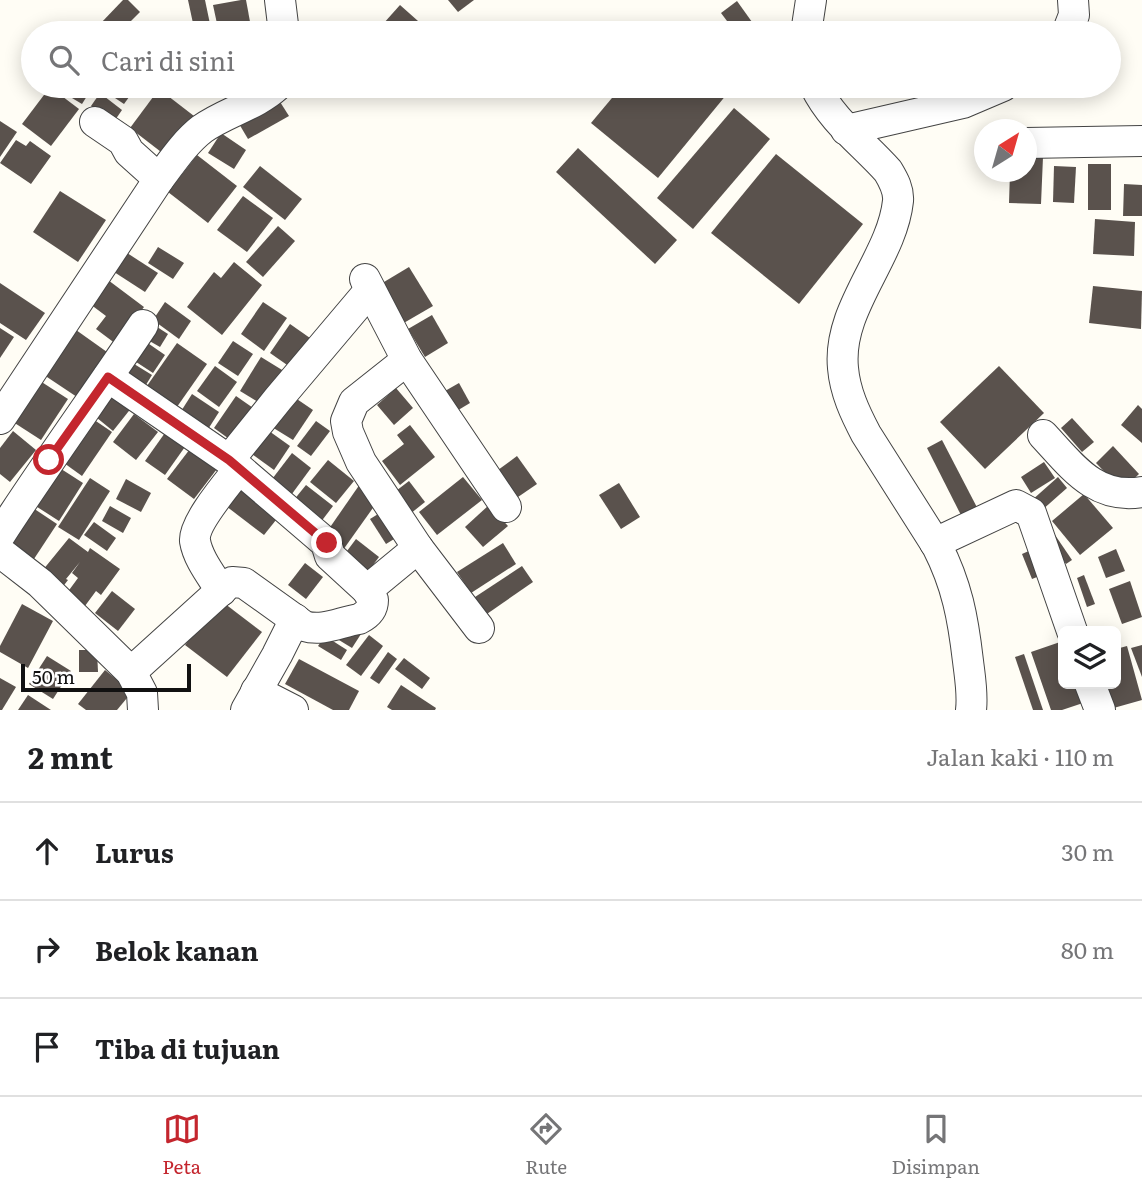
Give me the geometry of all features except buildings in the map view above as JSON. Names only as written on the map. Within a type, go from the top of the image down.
[{"type":"street","points":[[280,0],[283,21]]},
{"type":"street","points":[[808,21],[811,0]]},
{"type":"street","points":[[1071,21],[1074,15],[1073,0]]},
{"type":"street","points":[[0,419],[159,179],[184,147],[201,130],[260,98]]},
{"type":"street","points":[[821,98],[846,130],[888,171],[897,192],[898,201],[890,232],[859,296],[849,325],[842,367],[856,415],[866,434],[945,562],[964,624],[971,710]]},
{"type":"street","points":[[846,130],[895,120],[975,98]]},
{"type":"street","points":[[95,122],[123,141],[129,152],[159,179]]},
{"type":"street","points":[[1037,143],[1142,141]]},
{"type":"street","points":[[221,591],[198,551],[194,538],[198,526],[233,465],[278,399],[368,285],[407,360],[506,507]]},
{"type":"street","points":[[0,535],[143,325]]},
{"type":"street","points":[[407,360],[354,402],[346,421],[348,432],[361,462],[418,548],[479,628]]},
{"type":"street","points":[[108,377],[233,465],[327,543],[330,556],[367,590],[373,600],[365,616],[318,629],[304,626],[244,583],[232,582],[131,672]]},
{"type":"street","points":[[1043,435],[1073,467],[1098,487],[1117,493],[1142,492]]},
{"type":"street","points":[[935,543],[1016,505],[1031,513],[1070,626]]},
{"type":"street","points":[[367,590],[418,548]]},
{"type":"street","points":[[0,552],[40,583],[131,672],[142,693],[142,710]]},
{"type":"street","points":[[293,710],[251,700],[295,619]]},
{"type":"street","points":[[1092,689],[1100,710]]},
{"type":"route","points":[[49,460],[108,377],[229,460],[327,543]]}]
